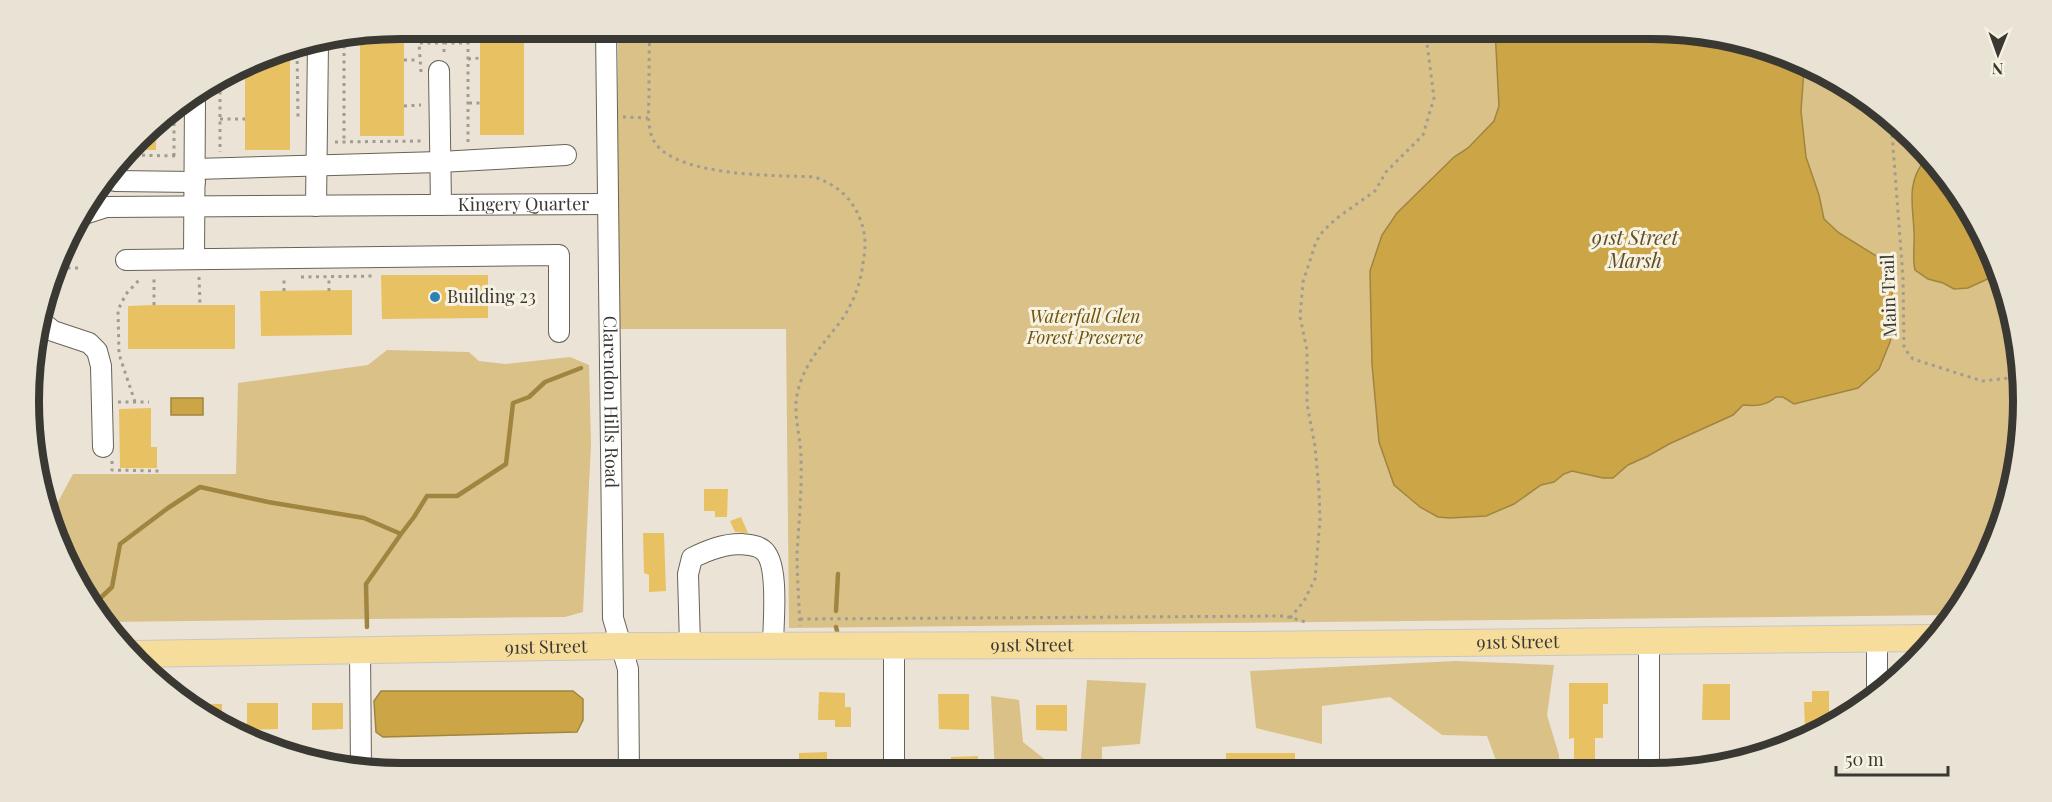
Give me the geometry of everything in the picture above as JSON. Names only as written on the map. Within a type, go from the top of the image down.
[{"type":"main road","name":"91st Street","points":[[142,654],[620,645],[1238,645],[1876,639],[1929,628]]},
{"type":"street","name":"Clarendon Hills Road","points":[[606,39],[612,618],[628,669],[629,763]]},
{"type":"street","points":[[316,206],[318,49]]},
{"type":"street","name":"Kingery Quarter","points":[[435,70],[441,162],[441,205]]},
{"type":"street","points":[[195,104],[191,169],[196,206],[197,268]]},
{"type":"street","points":[[115,181],[191,169],[441,162],[566,155]]},
{"type":"street","name":"Kingery Quarter","points":[[93,211],[106,207],[607,204]]},
{"type":"street","points":[[126,260],[197,268],[559,255],[559,332]]},
{"type":"street","points":[[47,326],[53,332],[89,343],[97,351],[101,366],[108,453]]},
{"type":"street","points":[[690,645],[688,574],[692,558],[708,550],[730,544],[751,545],[763,550],[770,559],[774,581],[773,645]]},
{"type":"street","points":[[1876,639],[1877,683]]},
{"type":"street","points":[[1649,641],[1649,763]]},
{"type":"street","points":[[894,645],[894,763]]},
{"type":"street","points":[[360,650],[361,761]]},
{"type":"path","points":[[419,60],[419,43],[422,43],[422,39]]},
{"type":"path","points":[[458,143],[469,143],[468,39]]},
{"type":"path","points":[[650,39],[648,118],[653,141],[661,150],[687,165],[746,173],[815,177],[828,182],[849,198],[865,230],[865,248],[859,286],[844,315],[812,356],[801,377],[796,398],[801,460],[797,556],[800,628]]},
{"type":"path","points":[[1290,618],[1305,601],[1315,579],[1320,520],[1315,446],[1307,404],[1307,350],[1300,317],[1303,282],[1316,242],[1323,231],[1375,191],[1386,172],[1423,135],[1434,98],[1426,39]]},
{"type":"path","points":[[422,43],[468,44]]},
{"type":"path","points":[[404,60],[419,60],[435,70],[444,43]]},
{"type":"path","points":[[344,44],[345,141]]},
{"type":"path","points":[[297,54],[298,124]]},
{"type":"path","points":[[468,59],[480,58]]},
{"type":"path","points":[[220,87],[221,156]]},
{"type":"path","points":[[421,96],[421,115]]},
{"type":"path","points":[[469,103],[480,103]]},
{"type":"path","points":[[404,106],[421,105]]},
{"type":"path","points":[[616,117],[648,118]]},
{"type":"path","points":[[220,119],[245,119]]},
{"type":"path","points":[[174,120],[174,156]]},
{"type":"path","name":"Main Trail","points":[[1892,131],[1903,278],[1904,348],[1913,359],[1982,381],[2012,379]]},
{"type":"path","points":[[335,142],[421,141],[422,134]]},
{"type":"path","points":[[135,155],[174,156],[191,169]]},
{"type":"path","points":[[65,268],[78,268]]},
{"type":"path","points":[[197,268],[200,305]]},
{"type":"path","points":[[284,277],[284,291]]},
{"type":"path","points":[[329,277],[329,291]]},
{"type":"path","points":[[135,402],[119,354],[118,310],[126,294],[141,278]]},
{"type":"path","points":[[154,278],[154,305]]},
{"type":"path","points":[[111,402],[149,402]]},
{"type":"path","points":[[108,453],[112,470],[159,471]]},
{"type":"path","points":[[800,619],[1273,616],[1313,625]]},
{"type":"green space","name":"Waterfall Glen Forest Preserve","points":[[618,39],[1675,40],[1745,51],[1811,76],[1832,87],[1871,114],[1890,129],[1923,162],[1965,220],[1994,285],[2001,307],[2010,354],[2012,425],[2006,472],[1994,517],[1965,582],[1942,615],[789,628],[786,329],[618,329]]},
{"type":"green space","points":[[387,350],[469,352],[479,361],[506,364],[570,357],[589,365],[591,444],[583,612],[565,617],[115,622],[87,582],[76,561],[55,507],[73,474],[236,474],[238,383],[368,365]]},
{"type":"green space","points":[[1456,661],[1554,665],[1547,715],[1560,763],[1497,763],[1487,736],[1442,735],[1390,697],[1322,706],[1322,744],[1256,728],[1250,671]]},
{"type":"green space","points":[[1087,680],[1146,683],[1140,744],[1102,747],[1102,763],[1081,763]]},
{"type":"green space","points":[[991,696],[1019,700],[1023,742],[1047,763],[995,763]]},
{"type":"water","name":"91st Street Marsh","points":[[1496,39],[1582,39],[1605,42],[1614,39],[1651,39],[1698,42],[1745,51],[1804,73],[1801,111],[1806,157],[1819,195],[1824,219],[1839,233],[1886,262],[1894,275],[1890,320],[1893,329],[1879,369],[1858,388],[1794,404],[1783,397],[1776,397],[1761,405],[1743,405],[1733,415],[1628,465],[1613,478],[1572,471],[1554,482],[1541,485],[1514,504],[1486,516],[1438,517],[1420,507],[1394,485],[1379,442],[1372,364],[1370,271],[1382,235],[1397,213],[1494,121],[1499,106]]},
{"type":"water","points":[[1923,162],[1952,200],[1976,241],[1991,277],[1968,288],[1954,289],[1928,279],[1915,270],[1912,194],[1919,169]]},
{"type":"water","points":[[171,398],[203,398],[203,415],[171,415]]},
{"type":"water","points":[[381,691],[573,691],[583,699],[583,720],[577,732],[383,737],[376,732],[374,701]]},
{"type":"building","points":[[404,39],[404,136],[360,136],[360,41]]},
{"type":"building","points":[[480,39],[524,39],[524,135],[480,135]]},
{"type":"building","points":[[290,56],[290,150],[245,150],[245,74]]},
{"type":"building","points":[[156,135],[156,150],[140,150]]},
{"type":"building","name":"Building 23","points":[[381,275],[488,275],[488,318],[382,319]]},
{"type":"building","points":[[352,290],[352,335],[261,336],[260,291]]},
{"type":"building","points":[[235,305],[235,349],[128,349],[128,306]]},
{"type":"building","points":[[151,408],[151,447],[157,447],[157,468],[120,468],[119,409]]},
{"type":"building","points":[[704,489],[728,489],[727,517],[715,517],[715,511],[704,511]]},
{"type":"building","points":[[741,517],[748,533],[735,532],[730,521]]},
{"type":"building","points":[[643,533],[664,533],[666,591],[649,592],[649,575],[644,573]]},
{"type":"building","points":[[1569,683],[1608,683],[1608,704],[1603,704],[1603,738],[1595,738],[1595,763],[1574,763],[1574,738],[1569,739]]},
{"type":"building","points":[[1703,684],[1730,684],[1730,720],[1702,720]]},
{"type":"building","points":[[1812,691],[1829,691],[1829,717],[1805,728],[1804,702],[1812,702]]},
{"type":"building","points":[[819,692],[845,693],[845,707],[851,707],[851,727],[835,727],[835,720],[818,720]]},
{"type":"building","points":[[938,694],[969,694],[969,730],[939,729]]},
{"type":"building","points":[[247,703],[278,703],[278,729],[247,729]]},
{"type":"building","points":[[312,703],[343,703],[343,729],[312,730]]},
{"type":"building","points":[[203,704],[222,704],[222,716]]},
{"type":"building","points":[[1036,705],[1067,705],[1067,731],[1036,730]]},
{"type":"building","points":[[827,752],[827,763],[799,763],[799,753]]},
{"type":"building","points":[[1226,753],[1295,753],[1295,763],[1226,763]]},
{"type":"building","points":[[978,756],[978,763],[951,763],[951,757]]},
{"type":"building","points":[[1140,759],[1140,763],[1110,763],[1110,760]]},
{"type":"waterway","points":[[99,600],[112,587],[120,544],[200,487],[268,502],[364,518],[401,534],[427,496],[457,496],[506,464],[513,403],[529,397],[545,382],[581,368]]},
{"type":"waterway","points":[[367,627],[366,584],[401,534]]},
{"type":"waterway","points":[[836,611],[838,574]]},
{"type":"waterway","points":[[836,627],[837,631]]},
{"type":"place","name":"Building 23","points":[[435,297]]}]
